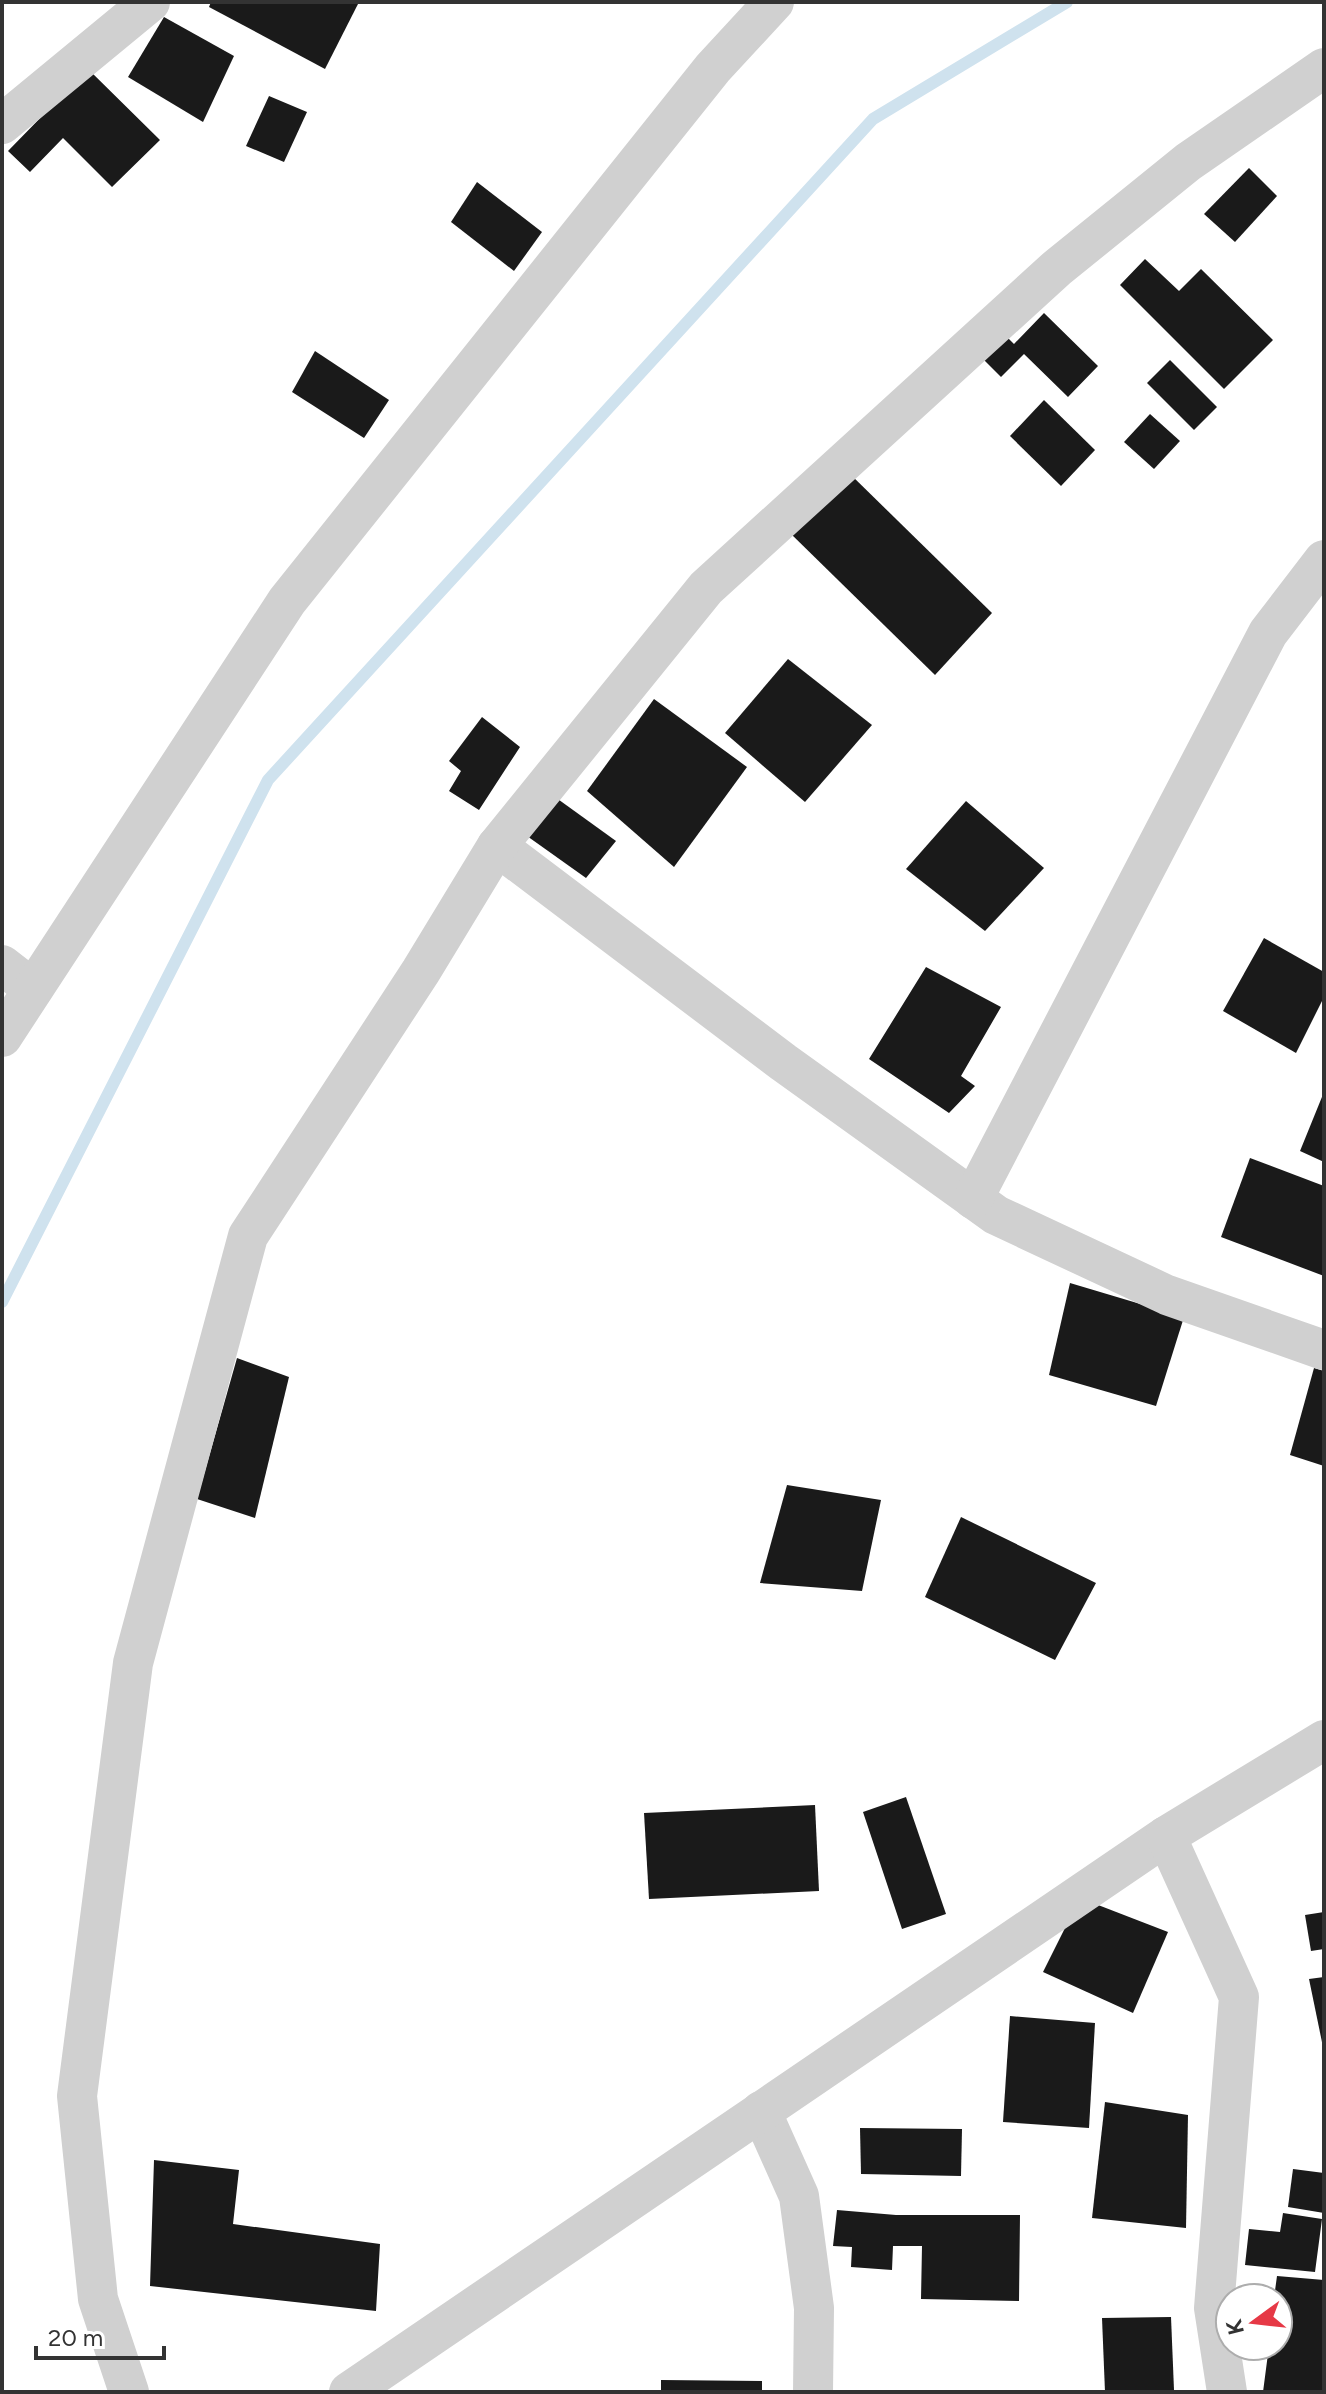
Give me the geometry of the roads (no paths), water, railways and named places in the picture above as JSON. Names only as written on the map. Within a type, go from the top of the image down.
[{"type":"street","points":[[2,124],[150,2]]},
{"type":"street","points":[[2,1037],[287,601],[713,68],[774,2]]},
{"type":"street","points":[[129,2392],[98,2299],[77,2096],[133,1663],[248,1236],[421,971],[497,846],[706,588],[1057,268],[1188,162],[1324,68]]},
{"type":"street","points":[[973,1199],[1268,633],[1324,560]]},
{"type":"street","points":[[497,846],[783,1062],[996,1215],[1167,1295],[1324,1350]]},
{"type":"street","points":[[2,965],[33,989]]},
{"type":"street","points":[[349,2392],[1166,1836],[1324,1740]]},
{"type":"street","points":[[1166,1836],[1239,1997],[1214,2308],[1227,2392]]},
{"type":"street","points":[[761,2111],[799,2196],[814,2308],[813,2392]]},
{"type":"waterway","points":[[2,1302],[268,780],[873,119],[1067,2]]}]
